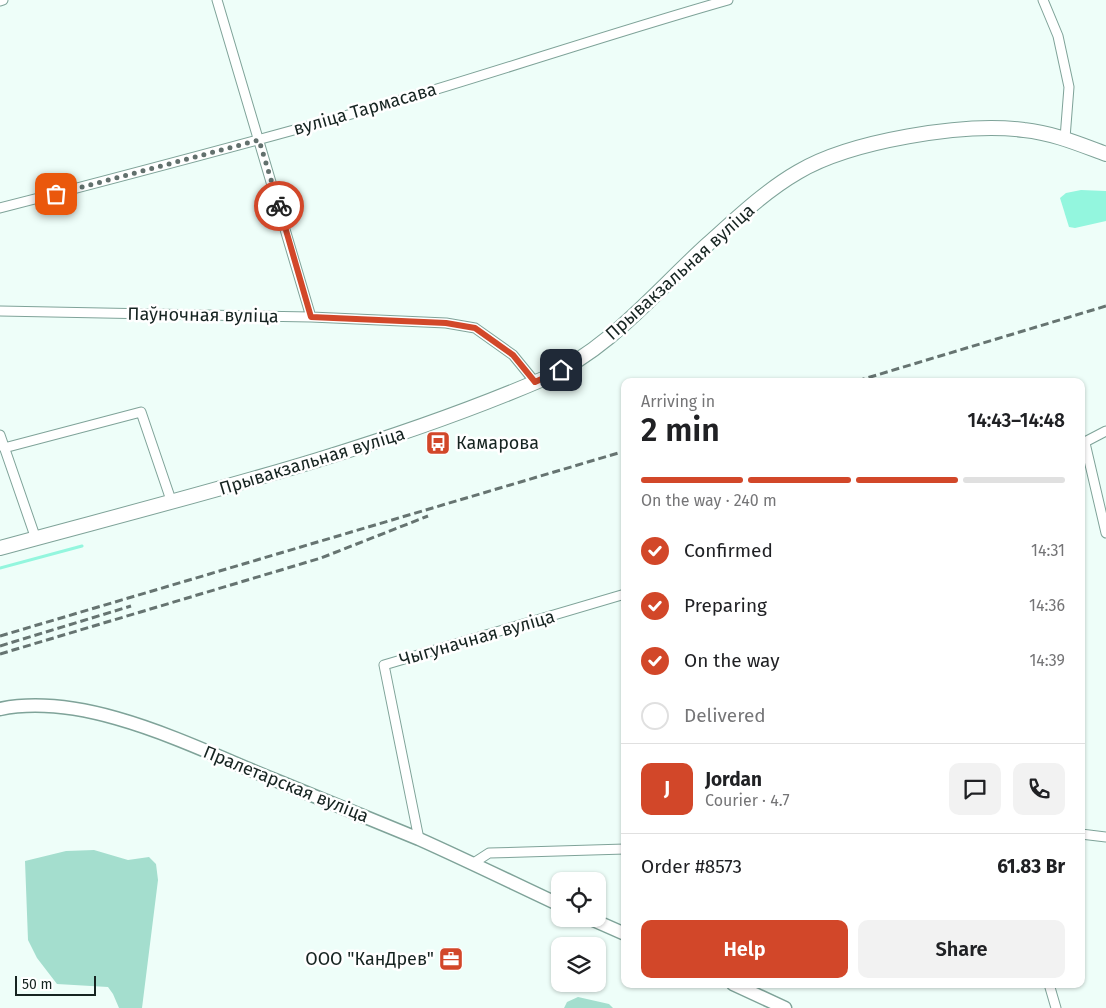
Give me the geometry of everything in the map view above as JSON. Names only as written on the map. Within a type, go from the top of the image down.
[{"type":"main road","name":"Прывакзальная вуліца","points":[[0,548],[172,503],[302,466],[458,414],[561,370],[586,355],[646,304],[707,245],[775,186],[813,164],[840,154],[882,142],[937,133],[998,128],[1022,130],[1065,138],[1106,154]]},
{"type":"main road","name":"Пралетарская вуліца","points":[[0,709],[30,705],[63,707],[136,724],[419,840],[551,900]]},
{"type":"main road","points":[[606,926],[621,932]]},
{"type":"main road","points":[[742,988],[785,1008]]},
{"type":"street","points":[[218,0],[311,317]]},
{"type":"street","name":"вуліца Тармасава","points":[[0,208],[259,140],[405,99],[630,28],[728,0]]},
{"type":"street","points":[[1044,0],[1058,36],[1069,87],[1065,138]]},
{"type":"street","name":"Паўночная вуліца","points":[[0,311],[311,317],[446,323],[475,328],[513,355],[535,382]]},
{"type":"street","points":[[4,448],[141,412],[172,503]]},
{"type":"street","points":[[1085,442],[1106,431]]},
{"type":"street","points":[[0,435],[36,539]]},
{"type":"street","points":[[1085,451],[1106,533]]},
{"type":"street","name":"Чыгуначная вуліца","points":[[419,840],[384,665],[621,595]]},
{"type":"street","points":[[1085,834],[1106,836]]},
{"type":"street","points":[[472,864],[489,853],[621,849]]},
{"type":"street","points":[[1050,988],[1056,1008]]},
{"type":"shaded area","points":[[1081,190],[1106,191],[1106,221],[1075,228],[1069,227],[1060,198],[1066,193]]},
{"type":"shaded area","points":[[94,850],[128,860],[149,857],[156,864],[158,880],[142,1008],[119,1008],[108,987],[57,984],[37,958],[28,940],[25,861],[66,851]]},
{"type":"shaded area","points":[[578,997],[609,1004],[613,1008],[564,1008],[567,1002]]},
{"type":"waterway","points":[[0,568],[82,546]]},
{"type":"railway","points":[[867,378],[1106,306]]},
{"type":"railway","points":[[0,636],[621,452]]},
{"type":"railway","points":[[0,654],[321,558],[428,516]]},
{"type":"railway","points":[[0,646],[131,606]]},
{"type":"way so far","points":[[56,194],[259,140],[279,206]]},
{"type":"place","name":"Камарова","points":[[438,443]]},
{"type":"place","name":"ООО \"КанДрев\"","points":[[451,959]]},
{"type":"route","points":[[279,206],[311,317],[446,323],[475,328],[513,355],[535,382],[561,370]]}]
